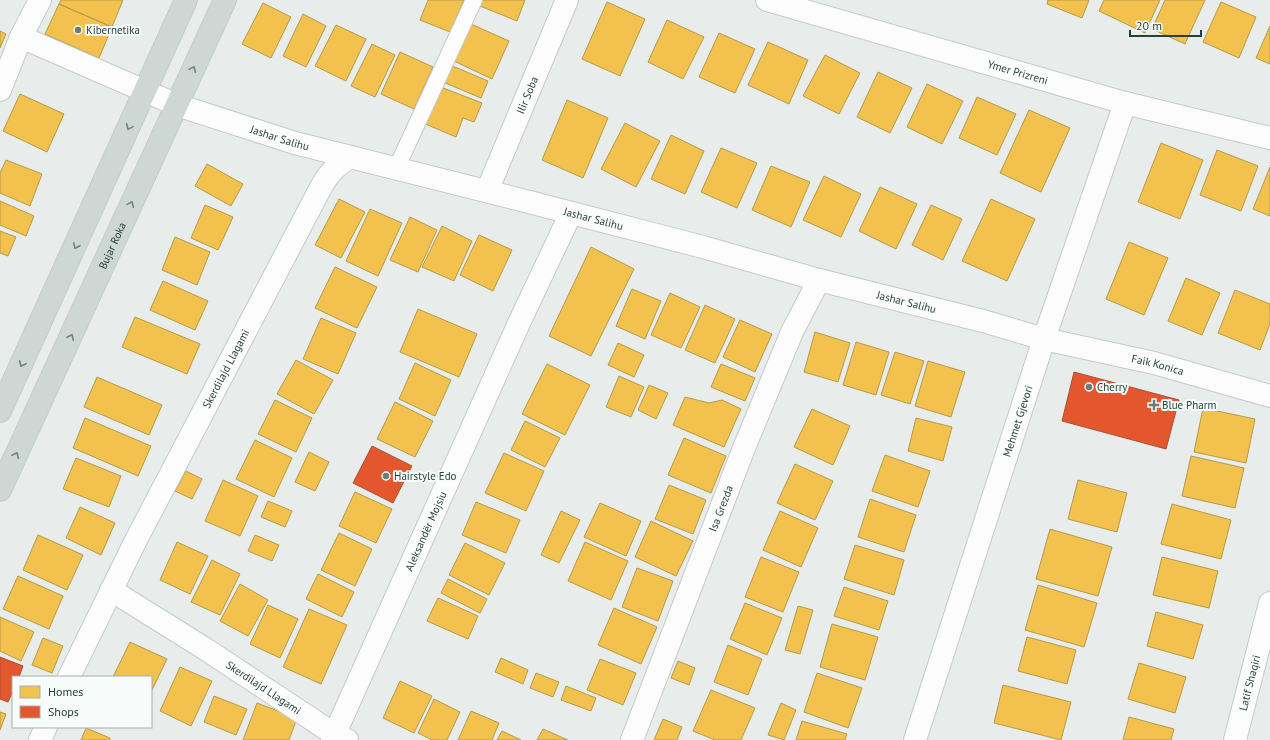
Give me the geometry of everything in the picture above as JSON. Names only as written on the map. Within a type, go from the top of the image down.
[{"type":"main road","points":[[0,411],[186,0]]},
{"type":"main road","name":"Bujar Roka","points":[[0,490],[225,0]]},
{"type":"street","points":[[0,90],[21,37],[40,0]]},
{"type":"street","points":[[396,169],[474,0]]},
{"type":"street","name":"Ilir Soba","points":[[487,191],[567,0]]},
{"type":"street","name":"Ymer Prizreni","points":[[767,0],[1125,103],[1270,138]]},
{"type":"street","points":[[21,37],[145,92]]},
{"type":"street","name":"Jashar Salihu","points":[[145,92],[295,143],[703,247],[819,280],[983,320],[1044,339]]},
{"type":"street","name":"Mehmet Gjevori","points":[[914,740],[1044,339],[1125,103]]},
{"type":"street","name":"Skerdilajd Llagami","points":[[69,676],[111,590],[328,174],[351,157]]},
{"type":"street","name":"Aleksandër Mojsiu","points":[[338,738],[518,323],[571,213]]},
{"type":"street","name":"Isa Grezda","points":[[632,740],[747,440],[792,332],[819,280]]},
{"type":"street","name":"Faik Konica","points":[[1044,339],[1154,364],[1270,396]]},
{"type":"street","name":"Skerdilajd Llagami","points":[[111,590],[207,650],[338,738]]},
{"type":"street","name":"Latif Shaqiri","points":[[1235,740],[1270,603]]},
{"type":"street","points":[[40,740],[46,728]]},
{"type":"building: Homes","points":[[61,0],[123,0],[112,27],[59,4]]},
{"type":"building: Homes","points":[[428,0],[464,0],[450,32],[420,20]]},
{"type":"building: Homes","points":[[477,0],[525,0],[517,21],[475,4]]},
{"type":"building: Homes","points":[[1048,0],[1089,0],[1082,18],[1047,4]]},
{"type":"building: Homes","points":[[1104,0],[1160,0],[1145,33],[1099,11]]},
{"type":"building: Homes","points":[[1165,0],[1205,0],[1185,44],[1152,29]]},
{"type":"building: Homes","points":[[607,2],[645,19],[620,76],[582,59]]},
{"type":"building: Homes","points":[[1221,2],[1256,17],[1239,58],[1203,42]]},
{"type":"building: Homes","points":[[263,3],[291,17],[271,58],[242,44]]},
{"type":"building: Homes","name":"Kibernetika","points":[[59,4],[112,27],[99,58],[45,34]]},
{"type":"building: Homes","points":[[303,14],[326,26],[306,67],[283,56]]},
{"type":"building: Homes","points":[[667,20],[704,37],[683,79],[648,62]]},
{"type":"building: Homes","points":[[471,24],[509,41],[492,79],[454,61]]},
{"type":"building: Homes","points":[[336,25],[366,39],[346,81],[315,66]]},
{"type":"building: Homes","points":[[1270,26],[1270,64],[1256,58]]},
{"type":"building: Homes","points":[[0,31],[6,34],[0,48]]},
{"type":"building: Homes","points":[[719,33],[755,49],[735,93],[699,77]]},
{"type":"building: Homes","points":[[768,42],[808,60],[789,104],[748,85]]},
{"type":"building: Homes","points":[[372,44],[395,55],[375,97],[351,86]]},
{"type":"building: Homes","points":[[400,52],[433,67],[414,109],[381,94]]},
{"type":"building: Homes","points":[[825,55],[860,73],[839,114],[803,96]]},
{"type":"building: Homes","points":[[450,65],[488,81],[481,98],[443,82]]},
{"type":"building: Homes","points":[[878,72],[912,88],[890,133],[857,117]]},
{"type":"building: Homes","points":[[927,84],[963,101],[942,144],[907,127]]},
{"type":"building: Homes","points":[[438,86],[482,103],[474,122],[463,118],[456,137],[423,123]]},
{"type":"building: Homes","points":[[20,94],[64,114],[47,152],[3,131]]},
{"type":"building: Homes","points":[[977,97],[1016,114],[997,155],[959,138]]},
{"type":"building: Homes","points":[[567,100],[608,118],[583,178],[542,160]]},
{"type":"building: Homes","points":[[1029,110],[1070,128],[1041,192],[1000,173]]},
{"type":"building: Homes","points":[[625,123],[660,141],[636,187],[601,169]]},
{"type":"building: Homes","points":[[671,135],[704,151],[685,194],[651,179]]},
{"type":"building: Homes","points":[[1161,143],[1203,160],[1180,219],[1138,202]]},
{"type":"building: Homes","points":[[721,148],[757,163],[737,208],[701,192]]},
{"type":"building: Homes","points":[[1217,150],[1258,166],[1241,211],[1200,195]]},
{"type":"building: Homes","points":[[6,160],[42,174],[30,206],[0,193],[0,173]]},
{"type":"building: Homes","points":[[207,164],[243,184],[231,206],[195,186]]},
{"type":"building: Homes","points":[[771,166],[810,182],[791,227],[752,210]]},
{"type":"building: Homes","points":[[1270,167],[1270,216],[1253,209]]},
{"type":"building: Homes","points":[[824,176],[861,194],[841,237],[803,220]]},
{"type":"building: Homes","points":[[880,187],[917,204],[896,249],[859,231]]},
{"type":"building: Homes","points":[[339,199],[365,212],[341,258],[315,245]]},
{"type":"building: Homes","points":[[991,199],[1035,219],[1007,281],[962,261]]},
{"type":"building: Homes","points":[[0,201],[34,216],[26,236],[0,225]]},
{"type":"building: Homes","points":[[205,205],[233,217],[218,250],[191,238]]},
{"type":"building: Homes","points":[[931,205],[962,219],[943,260],[912,245]]},
{"type":"building: Homes","points":[[370,209],[402,223],[378,276],[346,261]]},
{"type":"building: Homes","points":[[410,217],[437,230],[418,272],[390,260]]},
{"type":"building: Homes","points":[[442,226],[472,241],[454,281],[422,267]]},
{"type":"building: Homes","points":[[0,231],[16,237],[8,256],[0,253]]},
{"type":"building: Homes","points":[[479,235],[512,250],[493,291],[460,275]]},
{"type":"building: Homes","points":[[175,237],[210,252],[197,285],[162,270]]},
{"type":"building: Homes","points":[[1129,242],[1168,258],[1144,315],[1106,299]]},
{"type":"building: Homes","points":[[591,247],[634,269],[591,356],[549,336]]},
{"type":"building: Homes","points":[[335,267],[377,287],[357,328],[315,308]]},
{"type":"building: Homes","points":[[1186,278],[1220,293],[1202,335],[1168,321]]},
{"type":"building: Homes","points":[[163,281],[208,301],[195,330],[150,310]]},
{"type":"building: Homes","points":[[632,289],[661,301],[645,339],[616,326]]},
{"type":"building: Homes","points":[[1235,290],[1270,304],[1270,324],[1260,350],[1218,333]]},
{"type":"building: Homes","points":[[670,293],[700,307],[681,348],[651,335]]},
{"type":"building: Homes","points":[[705,305],[735,319],[715,363],[685,350]]},
{"type":"building: Homes","points":[[418,309],[477,334],[459,377],[400,352]]},
{"type":"building: Homes","points":[[135,317],[200,344],[187,374],[122,347]]},
{"type":"building: Homes","points":[[321,318],[356,333],[338,374],[303,359]]},
{"type":"building: Homes","points":[[740,320],[772,334],[755,372],[723,357]]},
{"type":"building: Homes","points":[[815,332],[850,343],[838,382],[804,372]]},
{"type":"building: Homes","points":[[856,342],[889,352],[876,395],[843,385]]},
{"type":"building: Homes","points":[[618,343],[644,355],[634,377],[608,365]]},
{"type":"building: Homes","points":[[895,352],[924,361],[910,404],[881,395]]},
{"type":"building: Homes","points":[[296,360],[333,380],[314,414],[277,394]]},
{"type":"building: Homes","points":[[928,361],[965,372],[951,417],[915,406]]},
{"type":"building: Homes","points":[[415,363],[451,380],[435,416],[399,399]]},
{"type":"building: Homes","points":[[547,364],[590,385],[565,435],[522,414]]},
{"type":"building: Homes","points":[[721,364],[755,378],[745,401],[711,387]]},
{"type":"building: Homes","points":[[619,376],[644,387],[631,417],[606,407]]},
{"type":"building: Homes","points":[[97,377],[162,405],[149,435],[84,407]]},
{"type":"building: Homes","points":[[649,385],[668,393],[656,419],[638,410]]},
{"type":"building: Homes","points":[[685,397],[709,403],[722,400],[741,409],[724,447],[673,425]]},
{"type":"building: Homes","points":[[275,400],[312,418],[296,452],[258,434]]},
{"type":"building: Homes","points":[[395,402],[433,421],[415,457],[377,439]]},
{"type":"building: Homes","points":[[1203,408],[1255,419],[1246,463],[1194,452]]},
{"type":"building: Homes","points":[[812,409],[850,426],[833,465],[794,447]]},
{"type":"building: Homes","points":[[85,418],[151,446],[138,476],[73,448]]},
{"type":"building: Homes","points":[[916,418],[952,427],[943,461],[908,451]]},
{"type":"building: Homes","points":[[525,421],[560,438],[545,467],[511,450]]},
{"type":"building: Homes","points":[[684,438],[726,456],[711,493],[668,475]]},
{"type":"building: Homes","points":[[255,440],[292,458],[274,497],[236,479]]},
{"type":"building: Homes","points":[[309,452],[329,462],[315,491],[295,482]]},
{"type":"building: Homes","points":[[504,453],[544,471],[526,511],[485,493]]},
{"type":"building: Homes","points":[[885,455],[930,471],[918,507],[872,491]]},
{"type":"building: Homes","points":[[1191,456],[1244,468],[1235,508],[1182,496]]},
{"type":"building: Homes","points":[[76,458],[121,476],[109,507],[63,489]]},
{"type":"building: Homes","points":[[795,464],[833,481],[815,520],[777,503]]},
{"type":"building: Homes","points":[[186,471],[202,479],[192,499],[175,491]]},
{"type":"building: Homes","points":[[223,480],[258,496],[240,536],[205,521]]},
{"type":"building: Homes","points":[[1078,480],[1127,493],[1117,532],[1068,519]]},
{"type":"building: Homes","points":[[669,485],[706,500],[693,534],[655,519]]},
{"type":"building: Homes","points":[[355,492],[392,509],[376,543],[339,526]]},
{"type":"building: Homes","points":[[870,499],[916,515],[904,552],[858,537]]},
{"type":"building: Homes","points":[[268,501],[292,511],[285,527],[261,517]]},
{"type":"building: Homes","points":[[476,502],[520,520],[506,553],[462,535]]},
{"type":"building: Homes","points":[[600,503],[641,521],[626,556],[584,537]]},
{"type":"building: Homes","points":[[1172,504],[1231,520],[1221,559],[1161,544]]},
{"type":"building: Homes","points":[[80,507],[115,523],[101,555],[66,538]]},
{"type":"building: Homes","points":[[561,511],[580,520],[559,563],[541,555]]},
{"type":"building: Homes","points":[[780,511],[818,528],[801,567],[763,550]]},
{"type":"building: Homes","points":[[651,521],[693,541],[676,576],[635,557]]},
{"type":"building: Homes","points":[[1050,529],[1112,547],[1098,596],[1036,579]]},
{"type":"building: Homes","points":[[339,533],[372,549],[355,586],[321,570]]},
{"type":"building: Homes","points":[[38,535],[83,555],[67,590],[23,570]]},
{"type":"building: Homes","points":[[255,535],[279,545],[272,561],[248,551]]},
{"type":"building: Homes","points":[[177,542],[208,556],[190,594],[160,580]]},
{"type":"building: Homes","points":[[585,542],[628,561],[611,600],[568,581]]},
{"type":"building: Homes","points":[[465,543],[505,563],[489,595],[449,575]]},
{"type":"building: Homes","points":[[855,545],[904,560],[894,595],[844,579]]},
{"type":"building: Homes","points":[[761,557],[799,572],[783,612],[745,597]]},
{"type":"building: Homes","points":[[1162,557],[1218,571],[1209,608],[1153,595]]},
{"type":"building: Homes","points":[[212,560],[240,574],[220,615],[191,602]]},
{"type":"building: Homes","points":[[637,568],[673,581],[658,621],[622,607]]},
{"type":"building: Homes","points":[[318,574],[354,592],[342,617],[306,599]]},
{"type":"building: Homes","points":[[18,576],[63,596],[49,629],[3,609]]},
{"type":"building: Homes","points":[[448,579],[487,599],[480,613],[441,593]]},
{"type":"building: Homes","points":[[240,584],[268,600],[248,636],[220,621]]},
{"type":"building: Homes","points":[[1038,585],[1097,603],[1084,647],[1025,630]]},
{"type":"building: Homes","points":[[844,587],[888,601],[879,630],[834,616]]},
{"type":"building: Homes","points":[[438,598],[478,616],[468,639],[427,621]]},
{"type":"building: Homes","points":[[745,603],[782,618],[767,655],[730,639]]},
{"type":"building: Homes","points":[[268,605],[298,619],[280,658],[250,644]]},
{"type":"building: Homes","points":[[798,606],[813,610],[800,654],[785,650]]},
{"type":"building: Homes","points":[[614,608],[657,627],[641,664],[598,645]]},
{"type":"building: Homes","points":[[309,609],[347,625],[321,684],[283,667]]},
{"type":"building: Homes","points":[[1156,612],[1203,625],[1193,659],[1147,646]]},
{"type":"building: Homes","points":[[0,617],[34,632],[21,661],[0,651]]},
{"type":"building: Homes","points":[[832,624],[878,637],[865,680],[820,667]]},
{"type":"building: Homes","points":[[1027,637],[1076,650],[1067,684],[1018,671]]},
{"type":"building: Homes","points":[[43,638],[63,646],[52,673],[32,665]]},
{"type":"building: Homes","points":[[130,642],[167,659],[152,690],[152,676],[113,676]]},
{"type":"building: Homes","points":[[728,645],[762,659],[748,695],[714,682]]},
{"type":"building: Homes","points":[[501,658],[528,670],[523,684],[495,672]]},
{"type":"building: Homes","points":[[600,659],[636,673],[623,705],[587,690]]},
{"type":"building: Homes","points":[[678,661],[695,668],[689,685],[671,678]]},
{"type":"building: Homes","points":[[1139,663],[1186,677],[1175,713],[1128,699]]},
{"type":"building: Homes","points":[[180,667],[212,681],[191,726],[160,711]]},
{"type":"building: Homes","points":[[536,673],[559,682],[553,697],[530,688]]},
{"type":"building: Homes","points":[[817,673],[862,688],[848,728],[804,712]]},
{"type":"building: Homes","points":[[400,681],[432,696],[414,733],[383,718]]},
{"type":"building: Homes","points":[[1003,685],[1071,702],[1061,740],[994,723]]},
{"type":"building: Homes","points":[[566,686],[596,698],[591,711],[561,700]]},
{"type":"building: Homes","points":[[711,690],[755,708],[741,740],[715,740],[693,731]]},
{"type":"building: Homes","points":[[214,696],[247,709],[236,735],[204,722]]},
{"type":"building: Homes","points":[[434,699],[460,712],[447,740],[432,740],[418,733]]},
{"type":"building: Homes","points":[[257,703],[297,718],[289,740],[243,740]]},
{"type":"building: Homes","points":[[781,703],[796,710],[784,740],[768,735]]},
{"type":"building: Homes","points":[[471,711],[499,723],[492,740],[458,740]]},
{"type":"building: Homes","points":[[0,712],[6,714],[0,730]]},
{"type":"building: Homes","points":[[1129,717],[1174,729],[1171,740],[1123,740]]},
{"type":"building: Homes","points":[[663,719],[682,727],[677,740],[654,740]]},
{"type":"building: Homes","points":[[802,721],[847,734],[845,740],[796,740]]},
{"type":"building: Homes","points":[[86,728],[110,738],[110,740],[81,740]]},
{"type":"building: Homes","points":[[543,729],[568,740],[537,740]]},
{"type":"building: Homes","points":[[502,731],[521,740],[497,740]]},
{"type":"building: Shops","points":[[1074,372],[1179,400],[1166,449],[1062,421]]},
{"type":"building: Shops","points":[[372,446],[412,466],[393,503],[353,483]]},
{"type":"building: Shops","points":[[0,657],[23,666],[19,676],[12,676],[12,693],[8,702],[0,699]]},
{"type":"place","name":"Kibernetika","points":[[78,30]]},
{"type":"place","name":"Cherry","points":[[1089,387]]},
{"type":"place","name":"Blue Pharm","points":[[1154,405]]},
{"type":"place","name":"Hairstyle Edo","points":[[386,476]]}]
